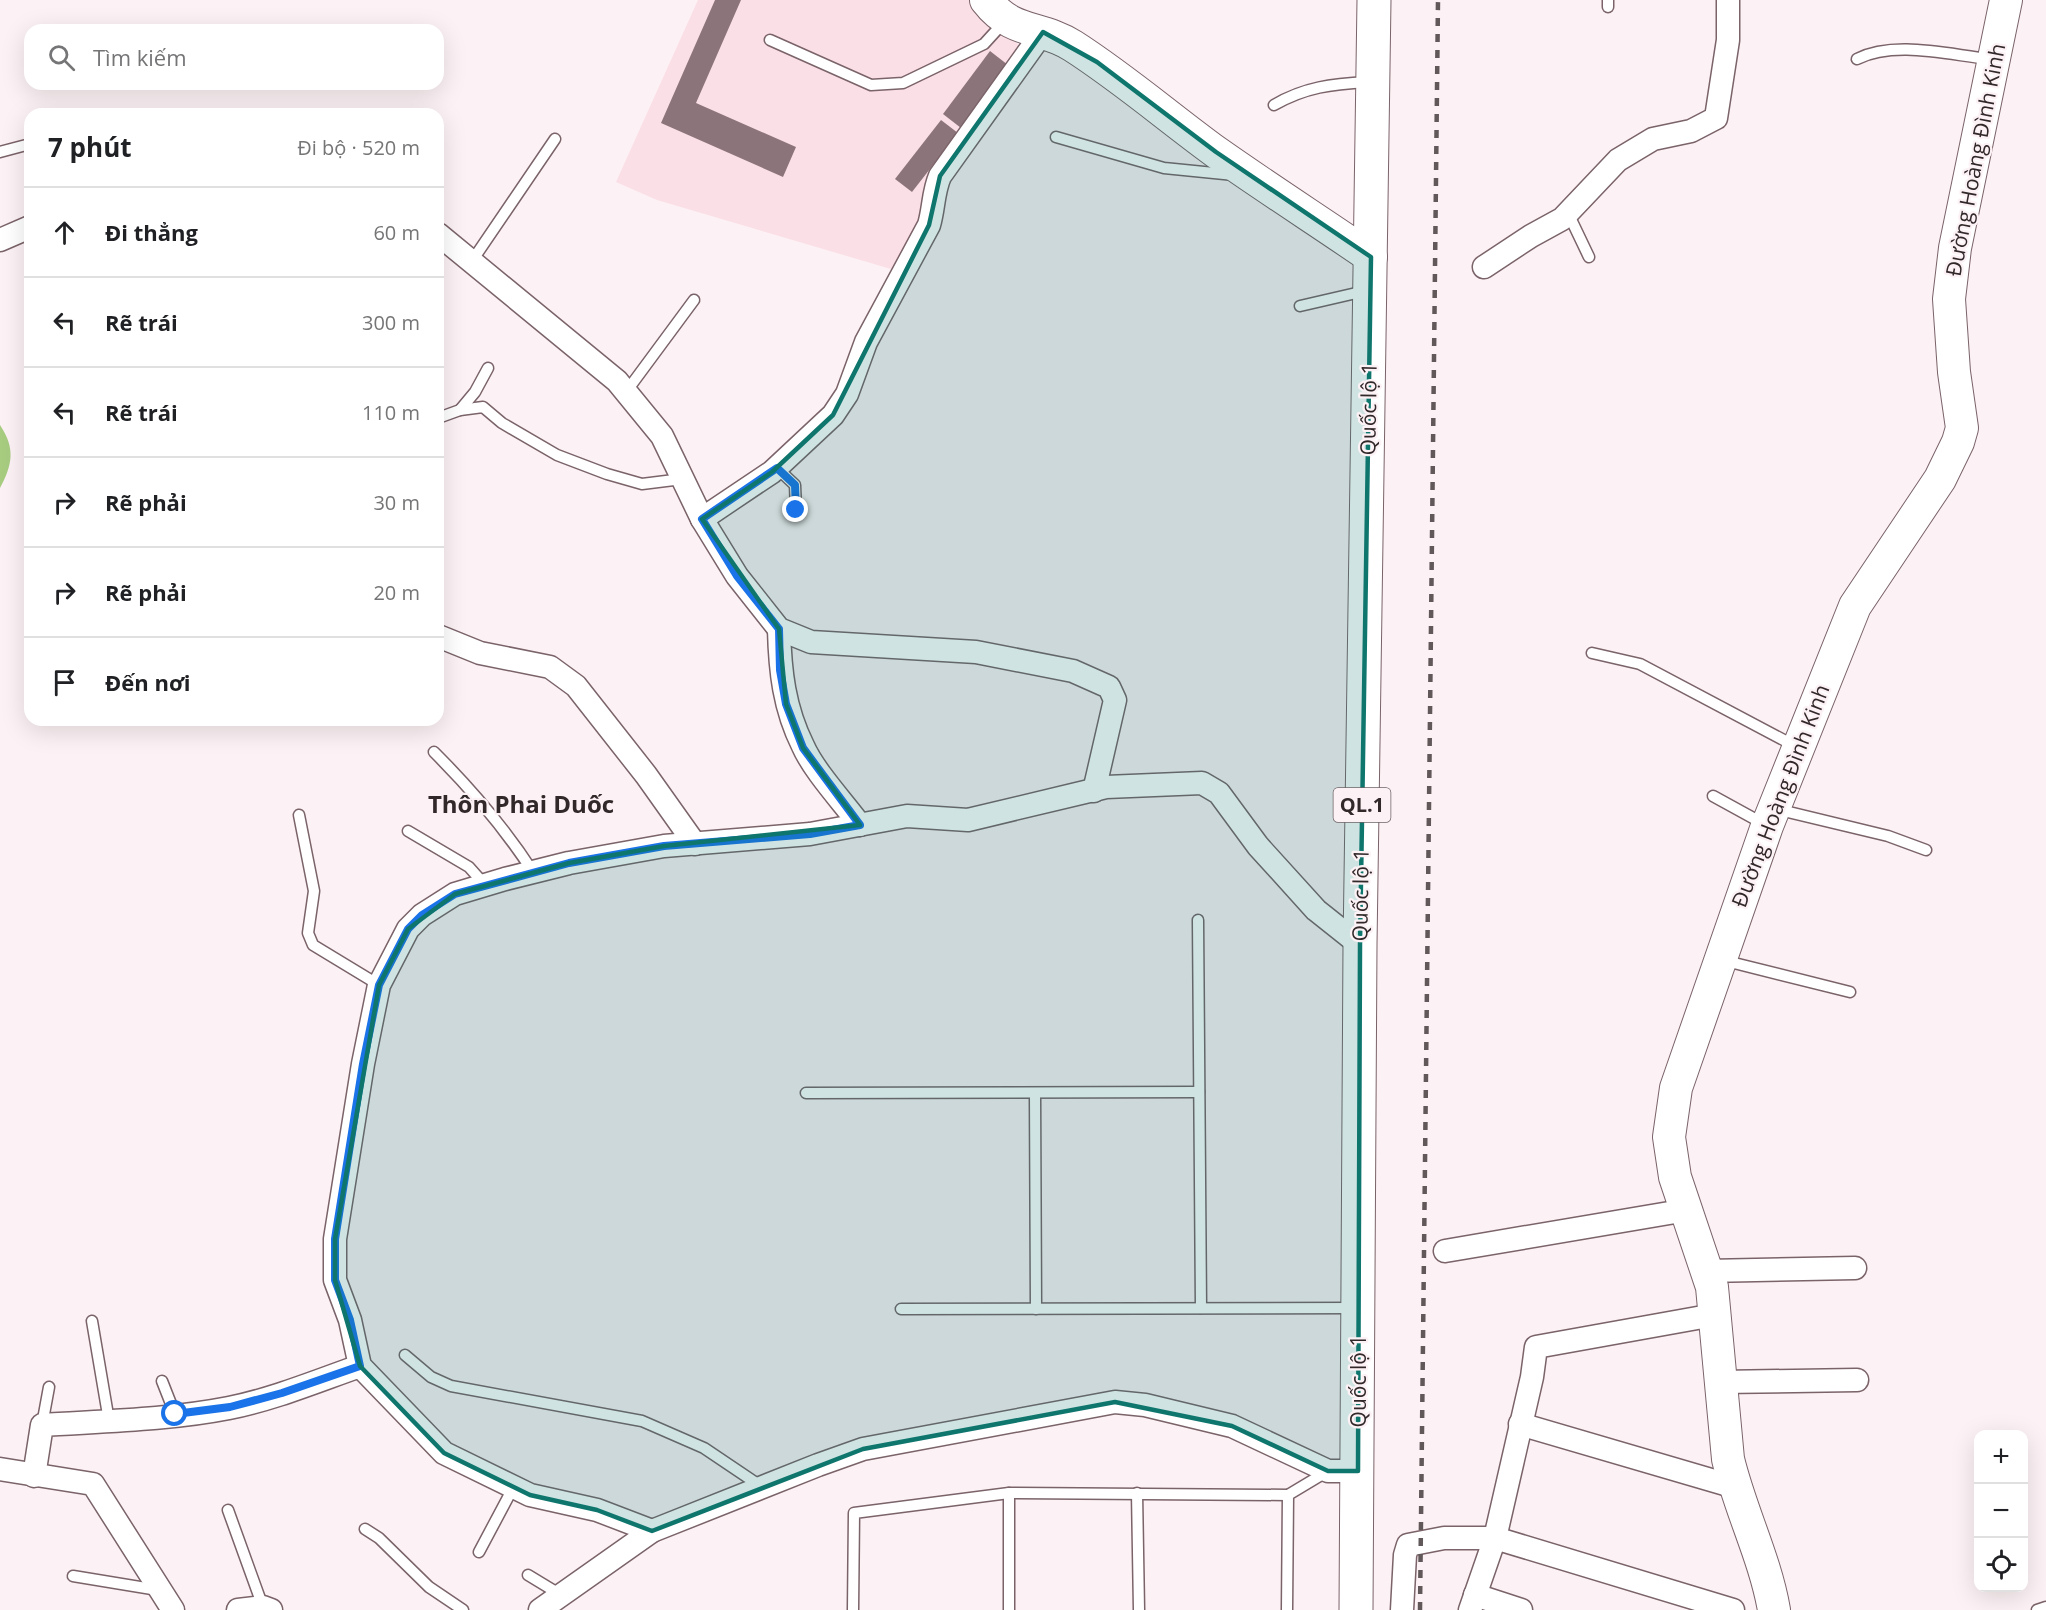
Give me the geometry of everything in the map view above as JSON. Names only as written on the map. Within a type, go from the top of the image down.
[{"type":"highway","name":"Quốc lộ 1","points":[[1356,1610],[1343,1471],[1359,1308],[1360,945],[1375,82],[1374,0]]},
{"type":"street","points":[[1485,267],[1568,213],[1618,160],[1653,139],[1691,131],[1716,118],[1728,40],[1728,0]]},
{"type":"street","name":"Đường Hoàng Đình Kinh","points":[[1774,1610],[1771,1589],[1735,1487],[1728,1459],[1712,1287],[1675,1177],[1669,1137],[1671,1115],[1676,1088],[1770,817],[1855,606],[1940,479],[1959,442],[1962,428],[1949,299],[1955,248],[2006,0]]},
{"type":"street","points":[[996,10],[1070,44],[1247,173],[1371,257]]},
{"type":"street","points":[[702,519],[777,468],[821,428],[847,394],[866,342],[929,225],[934,208],[935,189],[940,176],[1043,32]]},
{"type":"street","points":[[2,240],[24,230]]},
{"type":"street","points":[[444,239],[617,381],[662,436],[702,519],[737,576],[779,629],[811,642],[976,652],[1073,671],[1109,687],[1115,700],[1094,790]]},
{"type":"street","points":[[779,629],[780,670],[786,704],[803,748],[860,825]]},
{"type":"street","points":[[444,638],[480,653],[550,667],[576,686],[646,775],[695,844]]},
{"type":"street","points":[[652,1531],[597,1510],[530,1495],[444,1453],[360,1366],[350,1320],[335,1280],[335,1239],[363,1064],[379,985],[408,929],[422,915],[455,894],[485,885],[533,872],[664,846],[810,834],[907,816],[968,820],[1106,787],[1202,783],[1219,793],[1258,846],[1316,910],[1360,945]]},
{"type":"street","points":[[1445,1251],[1687,1210]]},
{"type":"street","points":[[1707,1271],[1855,1268]]},
{"type":"street","points":[[1521,1610],[1473,1603],[1495,1538],[1532,1377],[1536,1347],[1714,1315]]},
{"type":"street","points":[[34,1476],[42,1425],[109,1421],[230,1407],[282,1393],[360,1366]]},
{"type":"street","points":[[1720,1382],[1857,1380]]},
{"type":"street","points":[[540,1610],[652,1531],[863,1449],[1116,1402],[1145,1405],[1232,1426],[1343,1471]]},
{"type":"street","points":[[1520,1424],[1735,1487]]},
{"type":"street","points":[[0,1468],[34,1476],[80,1480],[93,1484],[173,1610]]},
{"type":"street","points":[[1402,1610],[1405,1555],[1408,1545],[1444,1538],[1495,1538],[1668,1601],[1733,1610]]},
{"type":"street","points":[[238,1610],[267,1609]]},
{"type":"lane","points":[[770,40],[871,85],[903,83],[984,44],[996,10]]},
{"type":"lane","points":[[1857,59],[1870,52],[1889,50],[1995,60]]},
{"type":"lane","points":[[1274,105],[1295,92],[1313,87],[1375,82]]},
{"type":"lane","points":[[1056,137],[1164,168],[1226,174],[1247,173]]},
{"type":"lane","points":[[472,261],[555,139]]},
{"type":"lane","points":[[0,152],[24,146]]},
{"type":"lane","points":[[1568,213],[1589,257]]},
{"type":"lane","points":[[1300,306],[1371,289]]},
{"type":"lane","points":[[626,392],[694,300]]},
{"type":"lane","points":[[460,410],[475,392],[488,368]]},
{"type":"lane","points":[[444,416],[460,410],[483,407],[502,423],[557,455],[607,474],[642,484],[682,479]]},
{"type":"lane","points":[[777,468],[795,485],[796,510]]},
{"type":"lane","points":[[1592,653],[1647,668],[1798,748]]},
{"type":"lane","points":[[434,752],[473,791],[512,840],[533,872]]},
{"type":"lane","points":[[1713,796],[1770,817],[1888,836],[1926,850]]},
{"type":"lane","points":[[299,815],[314,891],[308,933],[313,945],[379,985]]},
{"type":"lane","points":[[408,831],[469,867],[485,885]]},
{"type":"lane","points":[[1198,920],[1201,1308]]},
{"type":"lane","points":[[1721,960],[1850,992]]},
{"type":"lane","points":[[806,1093],[1199,1092]]},
{"type":"lane","points":[[1035,1093],[1036,1309]]},
{"type":"lane","points":[[901,1309],[1359,1308]]},
{"type":"lane","points":[[92,1321],[109,1421]]},
{"type":"lane","points":[[405,1355],[431,1377],[452,1386],[642,1421],[704,1448],[762,1487]]},
{"type":"lane","points":[[162,1381],[175,1414]]},
{"type":"lane","points":[[42,1425],[49,1387]]},
{"type":"lane","points":[[853,1610],[854,1513],[1009,1493],[1288,1495],[1343,1471]]},
{"type":"lane","points":[[479,1552],[513,1488]]},
{"type":"lane","points":[[1009,1493],[1009,1610]]},
{"type":"lane","points":[[1137,1493],[1139,1610]]},
{"type":"lane","points":[[1287,1610],[1288,1495]]},
{"type":"lane","points":[[228,1510],[267,1609]]},
{"type":"lane","points":[[365,1529],[378,1538],[429,1587],[463,1610]]},
{"type":"lane","points":[[528,1575],[561,1595]]},
{"type":"lane","points":[[73,1576],[159,1591]]},
{"type":"lane","points":[[2037,1610],[2046,1608]]},
{"type":"highlighted area","points":[[1043,32],[1097,62],[1216,152],[1371,257],[1360,945],[1358,1471],[1328,1471],[1232,1426],[1115,1402],[863,1449],[652,1531],[597,1510],[530,1495],[444,1453],[360,1366],[335,1280],[335,1239],[379,985],[408,929],[455,894],[569,863],[664,846],[860,825],[803,748],[786,704],[779,629],[702,519],[772,472],[833,415],[929,225],[940,176]]},
{"type":"shaded area","points":[[698,0],[979,0],[1022,49],[916,231],[891,269],[657,200],[616,182]]},
{"type":"shaded area","points":[[0,425],[8,442],[10,457],[0,488]]},
{"type":"building","points":[[715,0],[741,0],[696,103],[796,147],[783,177],[661,123]]},
{"type":"building","points":[[990,51],[1008,65],[961,128],[943,114]]},
{"type":"building","points":[[941,120],[958,133],[912,192],[895,179]]},
{"type":"railway","points":[[1420,1610],[1438,0]]},
{"type":"district","name":"Thôn Phai Duốc","points":[[521,805]]},
{"type":"route","points":[[175,1414],[230,1407],[282,1393],[360,1366],[350,1320],[335,1280],[335,1239],[363,1064],[379,985],[408,929],[422,915],[455,894],[569,863],[664,846],[810,834],[860,825],[803,748],[786,704],[780,670],[779,629],[737,576],[702,519],[777,468],[795,485],[796,510]]}]
